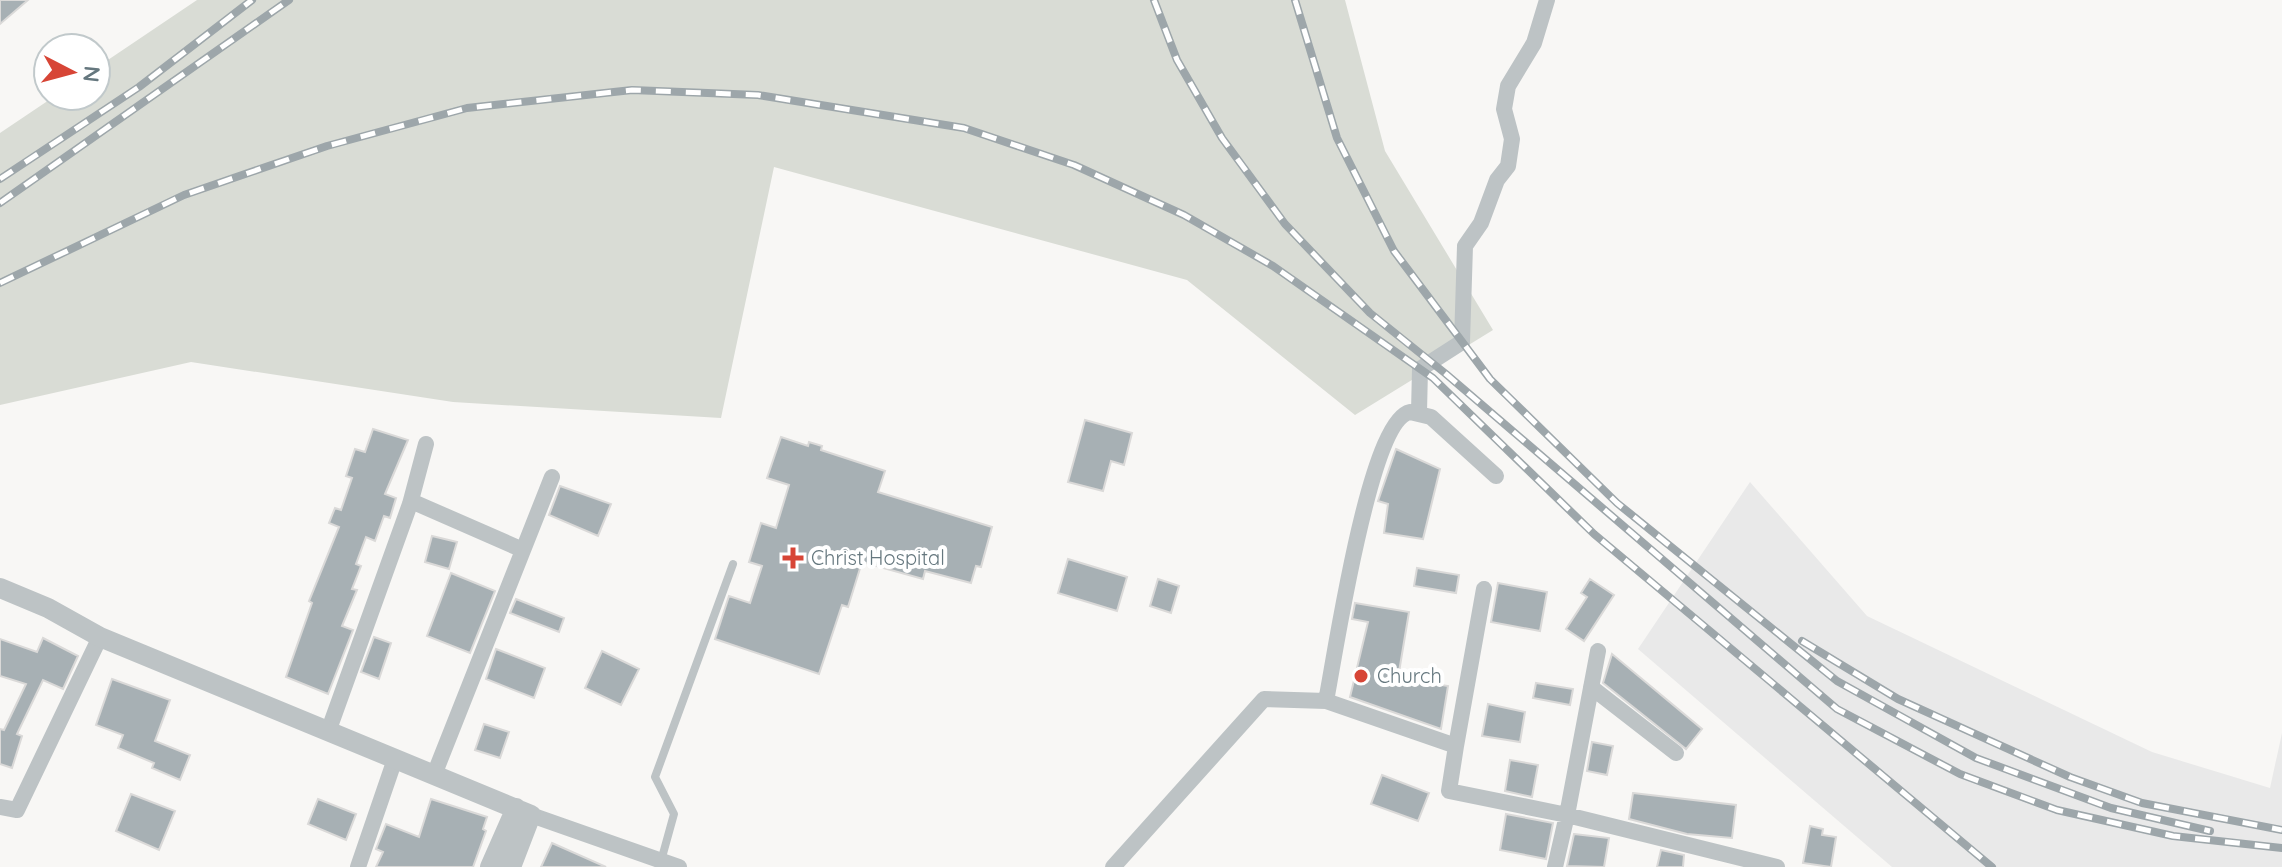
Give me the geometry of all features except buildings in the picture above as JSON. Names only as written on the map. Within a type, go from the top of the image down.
[{"type":"street","points":[[1419,412],[1420,369],[1462,342],[1465,246],[1481,223],[1497,180],[1508,166],[1512,139],[1504,109],[1508,86],[1534,43],[1547,0]]},
{"type":"street","points":[[1326,701],[1357,540],[1380,451],[1395,420],[1403,413],[1419,412],[1431,417],[1496,476]]},
{"type":"street","points":[[328,732],[411,501],[426,444]]},
{"type":"street","points":[[434,775],[552,477]]},
{"type":"street","points":[[411,501],[523,550]]},
{"type":"street","points":[[0,588],[48,608],[100,637],[328,732],[523,812],[660,864],[679,867]]},
{"type":"street","points":[[1484,589],[1449,791],[1567,815],[1777,867]]},
{"type":"street","points":[[0,807],[17,810],[100,637]]},
{"type":"street","points":[[1555,867],[1598,651]]},
{"type":"street","points":[[1591,687],[1676,753]]},
{"type":"street","points":[[1113,867],[1264,699],[1326,701],[1456,746]]},
{"type":"street","points":[[358,867],[395,759]]},
{"type":"street","points":[[490,867],[523,812]]},
{"type":"street","points":[[511,867],[523,812]]},
{"type":"lane","points":[[660,864],[674,814],[655,777],[733,564]]},
{"type":"shaded area","points":[[197,0],[1345,0],[1385,151],[1493,330],[1355,415],[1187,280],[774,167],[721,418],[453,402],[191,362],[0,405],[0,133],[32,111],[112,112],[112,57]]},
{"type":"shaded area","points":[[1750,482],[1867,616],[2152,752],[2270,788],[2282,733],[2282,867],[1892,867],[1638,649]]},
{"type":"railway","points":[[0,179],[139,87],[252,0]]},
{"type":"railway","points":[[0,203],[289,0]]},
{"type":"railway","points":[[1154,0],[1177,60],[1222,138],[1285,224],[1370,313],[1446,374],[1837,709],[1960,774],[2057,810],[2173,836],[2282,848]]},
{"type":"railway","points":[[1295,0],[1337,138],[1394,251],[1490,379],[1617,503],[1837,681],[1976,758],[2111,808],[2210,831]]},
{"type":"railway","points":[[0,283],[184,195],[327,146],[467,108],[632,90],[758,95],[964,128],[1074,165],[1184,215],[1273,266],[1433,378],[1594,534],[1992,867]]},
{"type":"railway","points":[[1802,641],[1898,699],[2070,777],[2142,803],[2282,830]]},
{"type":"place","name":"Christ Hospital","points":[[793,558]]},
{"type":"place","name":"Church","points":[[1361,676]]}]
